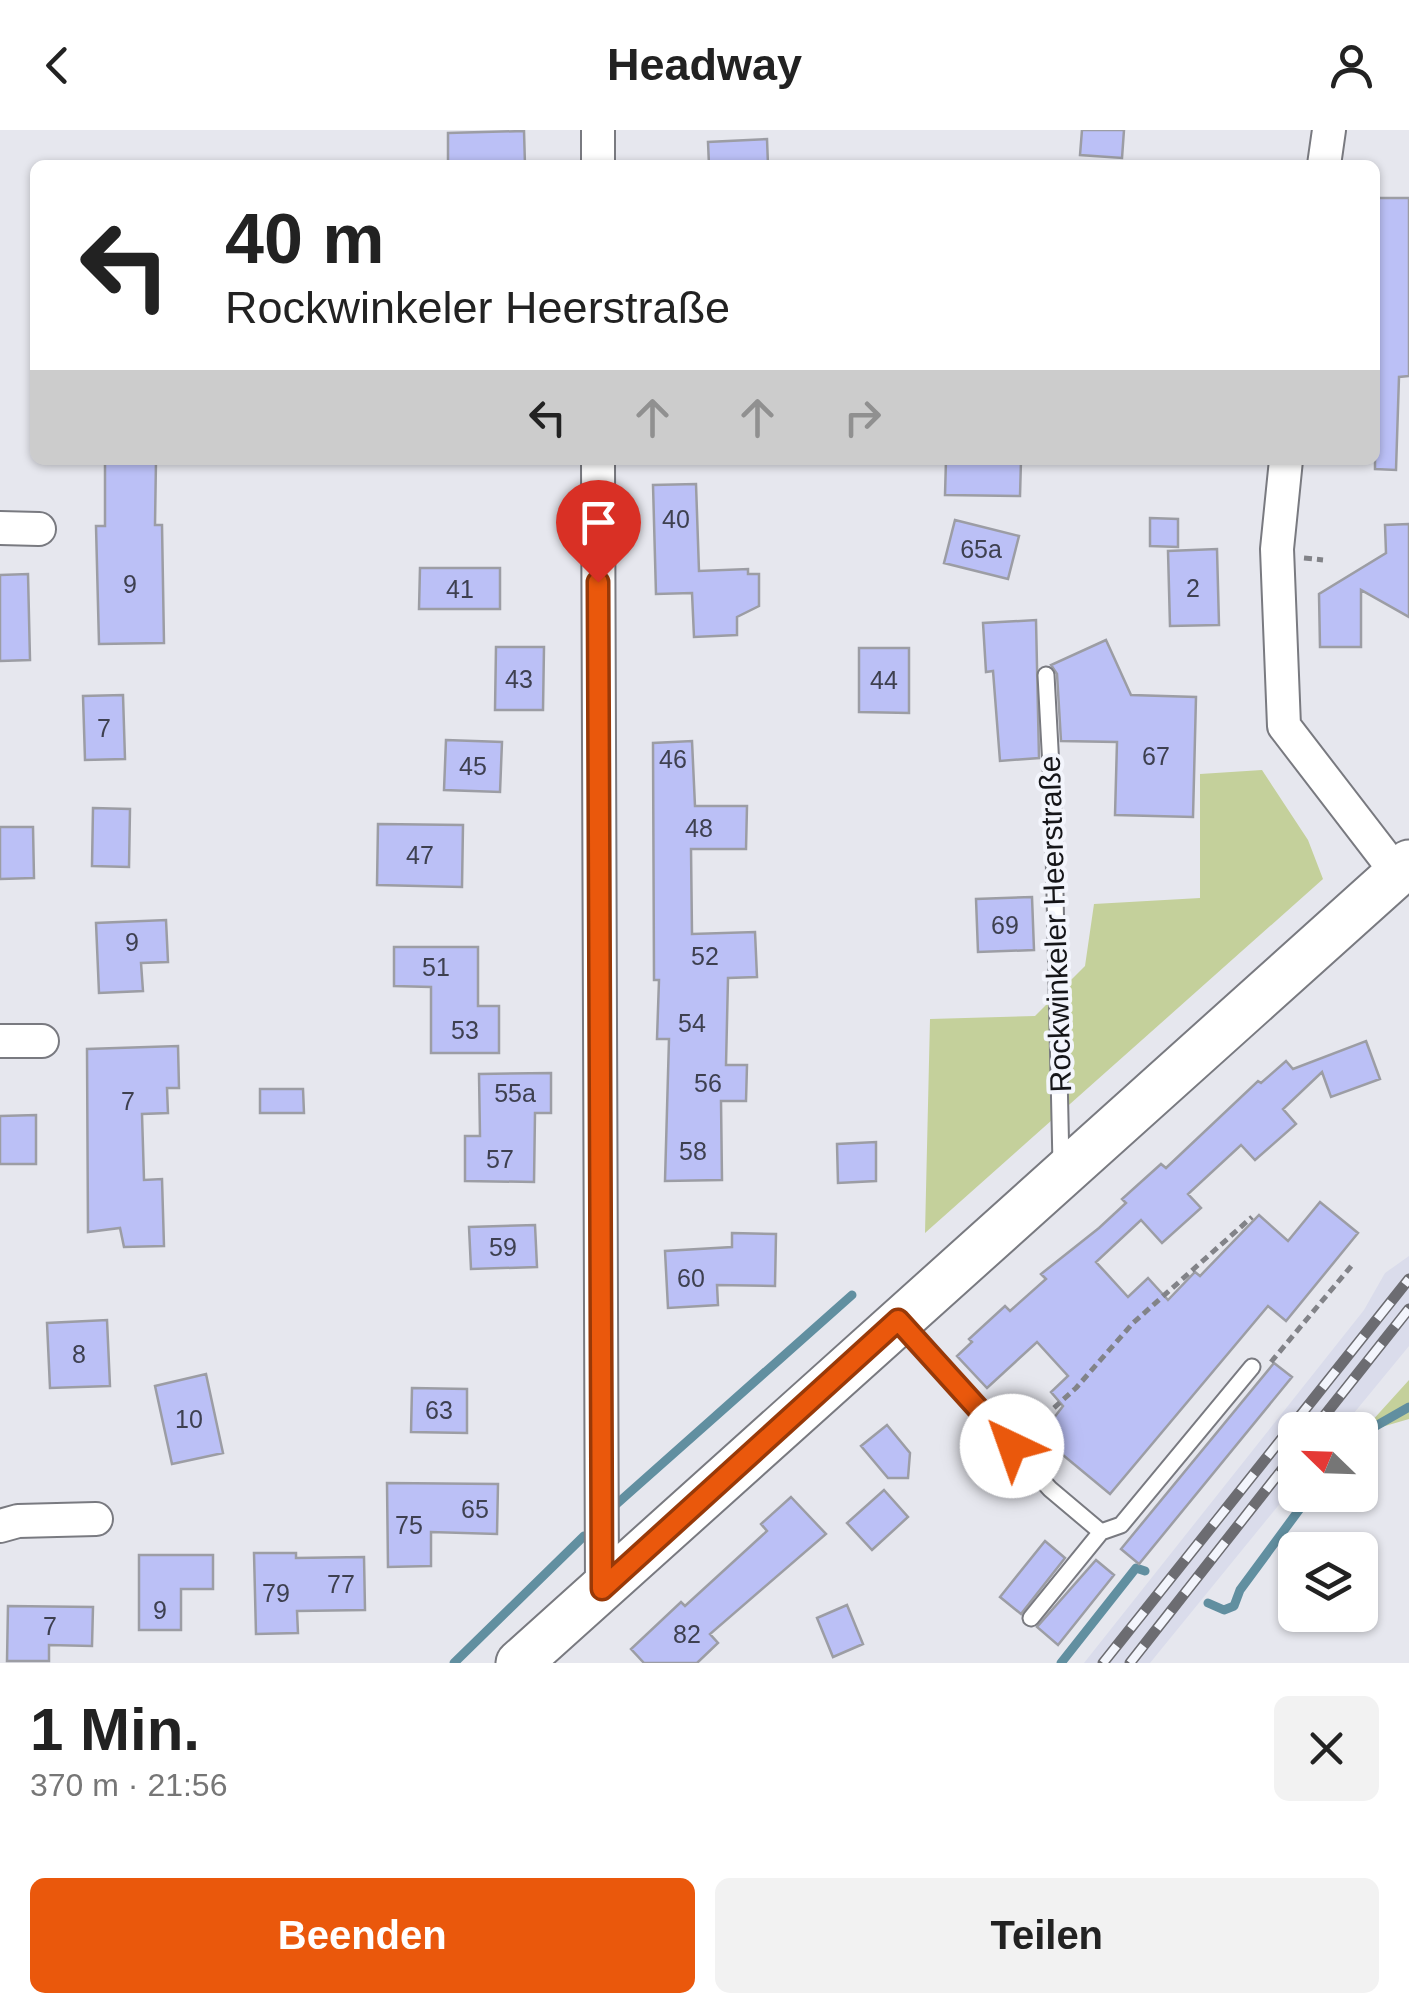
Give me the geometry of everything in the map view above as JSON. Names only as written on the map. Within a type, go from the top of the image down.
[{"type":"main road","points":[[520,1663],[1403,868]]},
{"type":"street","points":[[598,130],[598,160]]},
{"type":"street","points":[[1325,160],[1329,130]]},
{"type":"street","points":[[598,465],[602,1589]]},
{"type":"street","points":[[1285,465],[1276,549],[1284,726],[1403,868]]},
{"type":"street","points":[[0,528],[39,529]]},
{"type":"street","points":[[0,1041],[42,1041]]},
{"type":"street","points":[[0,1526],[18,1521],[96,1519]]},
{"type":"lane","name":"Rockwinkeler Heerstraße","points":[[1046,676],[1053,804],[1061,1173]]},
{"type":"lane","points":[[898,1320],[1050,1489],[1101,1532]]},
{"type":"lane","points":[[1031,1618],[1101,1532],[1122,1526],[1252,1367]]},
{"type":"path","points":[[1012,1446],[1076,1388],[1133,1323],[1252,1217]]},
{"type":"path","points":[[1252,1367],[1264,1370],[1352,1264]]},
{"type":"shaded area","points":[[1409,1256],[1409,1346],[1355,1412],[1283,1412],[1364,1310],[1385,1273]]},
{"type":"shaded area","points":[[1278,1418],[1278,1506],[1150,1663],[1084,1663]]},
{"type":"green space","points":[[1262,770],[1308,840],[1323,879],[925,1233],[930,1019],[1035,1016],[1085,966],[1094,904],[1200,898],[1200,774]]},
{"type":"green space","points":[[1409,1380],[1409,1419],[1378,1428],[1378,1414]]},
{"type":"building","points":[[1082,130],[1124,130],[1122,158],[1080,155]]},
{"type":"building","points":[[524,131],[525,160],[448,160],[448,133]]},
{"type":"building","points":[[767,139],[768,160],[709,160],[708,142]]},
{"type":"building","points":[[1380,198],[1409,198],[1409,376],[1399,377],[1396,470],[1375,469],[1375,465],[1380,465]]},
{"type":"building","points":[[105,465],[156,465],[155,525],[162,525],[164,643],[99,644],[96,526],[105,526]]},
{"type":"building","points":[[946,465],[1021,465],[1020,496],[945,495]]},
{"type":"building","points":[[696,484],[699,571],[748,569],[748,574],[759,574],[759,606],[737,617],[737,635],[694,637],[692,593],[656,594],[653,485]]},
{"type":"building","points":[[1150,518],[1178,519],[1178,547],[1150,546]]},
{"type":"building","points":[[955,520],[1019,536],[1008,579],[944,563]]},
{"type":"building","points":[[1409,524],[1409,617],[1361,590],[1361,647],[1320,647],[1319,594],[1386,553],[1385,525]]},
{"type":"building","points":[[1217,549],[1219,625],[1170,626],[1168,551]]},
{"type":"building","points":[[420,568],[500,568],[500,609],[419,609]]},
{"type":"building","points":[[28,574],[30,660],[0,661],[0,575]]},
{"type":"building","points":[[1036,620],[1039,758],[1000,761],[993,671],[986,672],[983,623]]},
{"type":"building","points":[[1106,640],[1131,695],[1196,697],[1193,817],[1115,815],[1117,742],[1061,741],[1057,674],[1051,665]]},
{"type":"building","points":[[496,647],[544,647],[543,710],[495,710]]},
{"type":"building","points":[[859,648],[909,648],[909,713],[859,712]]},
{"type":"building","points":[[123,695],[125,759],[85,760],[83,696]]},
{"type":"building","points":[[446,740],[502,742],[500,792],[444,790]]},
{"type":"building","points":[[692,741],[695,806],[747,806],[746,849],[691,849],[692,934],[755,932],[757,977],[728,978],[726,1065],[747,1065],[746,1101],[721,1101],[722,1180],[665,1181],[669,1039],[657,1039],[653,743]]},
{"type":"building","points":[[93,808],[130,809],[129,867],[92,866]]},
{"type":"building","points":[[378,824],[463,825],[462,887],[377,885]]},
{"type":"building","points":[[0,827],[33,827],[34,878],[0,879]]},
{"type":"building","points":[[1032,897],[1034,950],[978,952],[976,899]]},
{"type":"building","points":[[166,920],[168,962],[141,963],[143,991],[99,993],[96,923]]},
{"type":"building","points":[[394,947],[478,947],[478,1006],[499,1006],[499,1053],[431,1053],[431,987],[394,986]]},
{"type":"building","points":[[1366,1041],[1380,1079],[1331,1097],[1322,1072],[1283,1109],[1296,1124],[1255,1160],[1241,1145],[1188,1194],[1201,1208],[1162,1243],[1141,1220],[1096,1262],[1128,1297],[1148,1278],[1168,1300],[1195,1272],[1200,1276],[1259,1215],[1288,1241],[1320,1202],[1358,1233],[1286,1321],[1268,1306],[1110,1494],[1040,1436],[1063,1406],[1051,1392],[1068,1376],[1037,1342],[987,1388],[957,1356],[972,1342],[969,1339],[1005,1306],[1010,1311],[1046,1279],[1041,1274],[1126,1203],[1122,1199],[1161,1164],[1166,1168],[1258,1081],[1261,1083],[1286,1061],[1293,1069]]},
{"type":"building","points":[[178,1046],[179,1088],[167,1088],[168,1113],[142,1114],[144,1180],[162,1179],[164,1246],[124,1247],[120,1228],[88,1232],[87,1049]]},
{"type":"building","points":[[551,1073],[551,1113],[535,1113],[534,1182],[465,1181],[465,1136],[480,1136],[479,1074]]},
{"type":"building","points":[[260,1089],[303,1089],[304,1113],[260,1113]]},
{"type":"building","points":[[36,1115],[36,1164],[0,1164],[0,1116]]},
{"type":"building","points":[[876,1142],[876,1181],[838,1183],[837,1144]]},
{"type":"building","points":[[535,1225],[537,1267],[471,1269],[469,1227]]},
{"type":"building","points":[[732,1233],[776,1234],[775,1286],[717,1285],[718,1305],[668,1308],[665,1251],[732,1247]]},
{"type":"building","points":[[107,1320],[110,1386],[50,1388],[47,1323]]},
{"type":"building","points":[[1274,1363],[1292,1377],[1139,1564],[1121,1549]]},
{"type":"building","points":[[206,1374],[223,1453],[172,1464],[155,1386]]},
{"type":"building","points":[[412,1388],[467,1389],[467,1433],[411,1432]]},
{"type":"building","points":[[887,1425],[910,1453],[908,1478],[888,1478],[861,1446]]},
{"type":"building","points":[[387,1483],[498,1484],[497,1534],[431,1532],[431,1566],[388,1567]]},
{"type":"building","points":[[884,1490],[908,1517],[872,1550],[847,1523]]},
{"type":"building","points":[[791,1497],[826,1534],[710,1634],[718,1643],[697,1663],[644,1663],[631,1649],[767,1531],[761,1524]]},
{"type":"building","points":[[1045,1541],[1065,1558],[1021,1614],[1000,1597]]},
{"type":"building","points":[[254,1553],[296,1553],[296,1558],[364,1557],[365,1610],[297,1611],[298,1633],[256,1634]]},
{"type":"building","points":[[139,1555],[213,1555],[213,1589],[181,1589],[181,1630],[139,1630]]},
{"type":"building","points":[[1096,1560],[1114,1575],[1058,1645],[1037,1627]]},
{"type":"building","points":[[847,1605],[863,1644],[833,1657],[817,1618]]},
{"type":"building","points":[[8,1606],[93,1607],[92,1646],[49,1645],[49,1661],[7,1661]]},
{"type":"waterway","points":[[611,1509],[852,1295]]},
{"type":"waterway","points":[[1378,1425],[1409,1407]]},
{"type":"waterway","points":[[1208,1603],[1224,1610],[1234,1606],[1240,1590],[1297,1512]]},
{"type":"waterway","points":[[454,1663],[584,1536]]},
{"type":"waterway","points":[[1061,1663],[1136,1568],[1145,1571]]},
{"type":"railway","points":[[1103,1663],[1409,1279]]},
{"type":"railway","points":[[1327,1412],[1409,1309]]},
{"type":"railway","points":[[1130,1663],[1278,1475]]},
{"type":"route","points":[[598,582],[602,1589],[898,1320],[1012,1446]]}]
